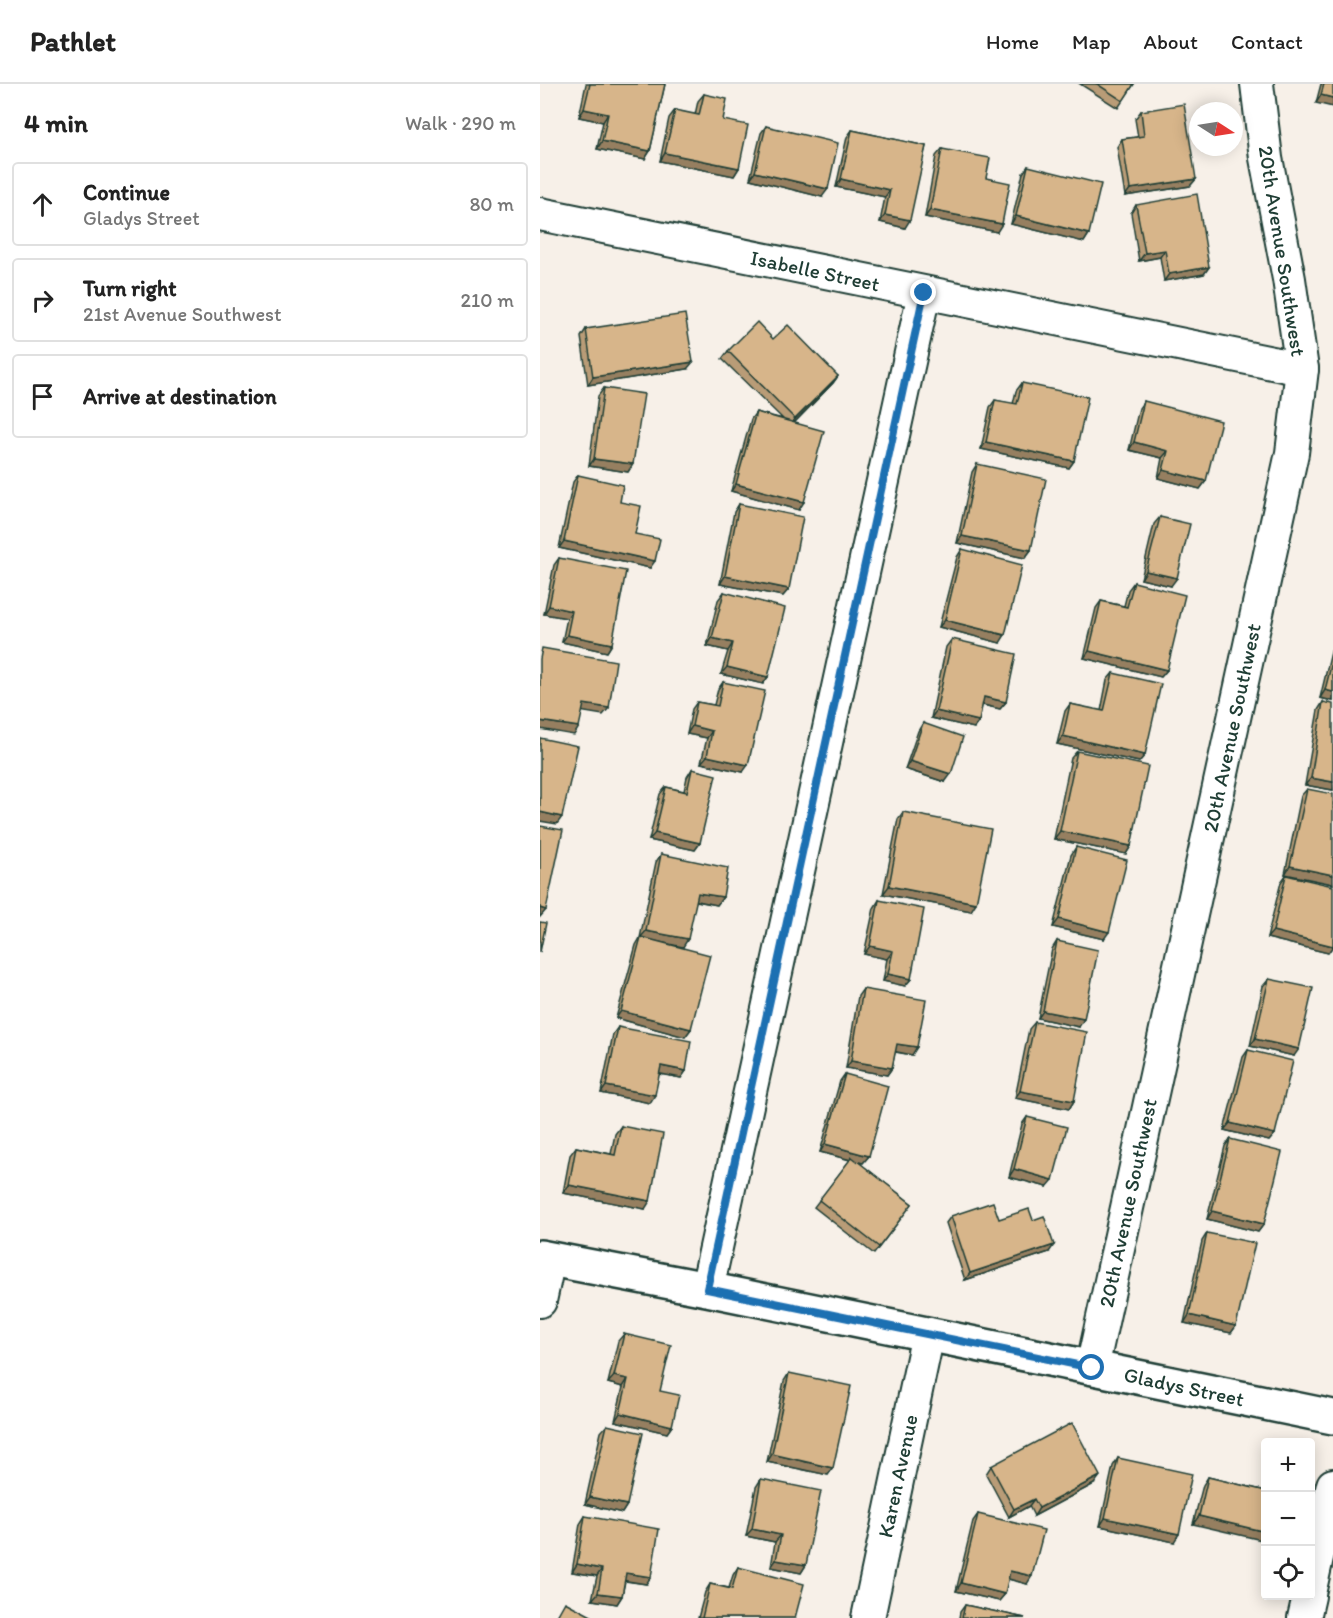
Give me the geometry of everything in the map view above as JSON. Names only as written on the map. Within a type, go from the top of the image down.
[{"type":"street","name":"20th Avenue Southwest","points":[[1092,1368],[1292,453],[1302,369],[1289,279],[1266,158],[1257,84]]},
{"type":"street","name":"Isabelle Street","points":[[540,214],[1302,369]]},
{"type":"street","points":[[707,1289],[924,293]]},
{"type":"street","points":[[540,1301],[545,1258]]},
{"type":"street","name":"Gladys Street","points":[[545,1258],[707,1289],[1333,1418]]},
{"type":"street","name":"Karen Avenue","points":[[868,1618],[928,1334]]},
{"type":"street","points":[[1315,1570],[1333,1485]]},
{"type":"street","points":[[1304,1618],[1308,1600]]},
{"type":"building","points":[[590,84],[665,84],[650,151],[602,141],[608,114],[584,109]]},
{"type":"building","points":[[1097,84],[1134,84],[1123,101]]},
{"type":"building","points":[[1324,84],[1333,84],[1333,98],[1321,95]]},
{"type":"building","points":[[704,94],[727,99],[723,120],[748,125],[739,168],[665,153],[675,110],[699,115]]},
{"type":"building","points":[[1184,104],[1189,135],[1189,156],[1192,156],[1196,179],[1130,189],[1122,139],[1144,136],[1141,111]]},
{"type":"building","points":[[766,126],[838,143],[828,189],[755,172]]},
{"type":"building","points":[[852,130],[926,146],[910,220],[885,215],[890,190],[841,179]]},
{"type":"building","points":[[942,149],[990,158],[986,178],[1010,183],[1002,224],[930,210]]},
{"type":"building","points":[[1028,166],[1101,184],[1089,234],[1016,216]]},
{"type":"building","points":[[1197,194],[1209,267],[1169,274],[1165,250],[1145,253],[1136,205]]},
{"type":"building","points":[[685,314],[693,362],[593,377],[586,329]]},
{"type":"building","points":[[757,322],[773,339],[788,325],[838,376],[795,419],[728,351]]},
{"type":"building","points":[[1022,383],[1088,397],[1074,461],[986,442],[995,400],[1017,404]]},
{"type":"building","points":[[604,388],[644,394],[633,464],[594,459]]},
{"type":"building","points":[[1144,401],[1221,421],[1206,481],[1163,470],[1168,451],[1134,442]]},
{"type":"building","points":[[756,412],[824,431],[804,502],[736,484]]},
{"type":"building","points":[[977,464],[1046,479],[1031,550],[962,536]]},
{"type":"building","points":[[578,475],[623,485],[620,502],[641,506],[635,534],[660,539],[655,561],[564,541]]},
{"type":"building","points":[[739,504],[803,517],[789,589],[725,576]]},
{"type":"building","points":[[1160,517],[1190,524],[1177,578],[1146,571]]},
{"type":"building","points":[[962,549],[1022,565],[1005,635],[945,620]]},
{"type":"building","points":[[559,558],[626,571],[612,644],[567,635],[572,611],[549,606]]},
{"type":"building","points":[[1134,582],[1185,595],[1167,670],[1089,651],[1101,601],[1127,607]]},
{"type":"building","points":[[724,592],[785,608],[768,677],[727,667],[733,643],[712,638]]},
{"type":"building","points":[[952,639],[1016,654],[1006,702],[984,697],[979,721],[936,711]]},
{"type":"building","points":[[542,648],[616,661],[609,708],[584,704],[579,727],[540,721]]},
{"type":"building","points":[[1333,658],[1333,692],[1325,690]]},
{"type":"building","points":[[1113,673],[1161,684],[1145,755],[1063,736],[1070,704],[1104,711]]},
{"type":"building","points":[[723,682],[765,691],[748,765],[707,756],[712,731],[692,726],[697,702],[718,706]]},
{"type":"building","points":[[1323,702],[1333,704],[1333,782],[1311,778]]},
{"type":"building","points":[[923,723],[963,737],[951,774],[910,761]]},
{"type":"building","points":[[540,738],[578,746],[562,817],[540,812]]},
{"type":"building","points":[[1077,751],[1148,766],[1131,846],[1060,831]]},
{"type":"building","points":[[692,769],[716,775],[700,843],[655,833],[666,787],[687,792]]},
{"type":"building","points":[[1307,789],[1333,794],[1333,875],[1290,866]]},
{"type":"building","points":[[903,812],[991,829],[976,903],[889,886]]},
{"type":"building","points":[[540,826],[563,830],[546,910],[540,908]]},
{"type":"building","points":[[1076,847],[1127,860],[1109,932],[1059,919]]},
{"type":"building","points":[[661,854],[728,868],[723,897],[698,893],[688,939],[646,931]]},
{"type":"building","points":[[1286,875],[1333,886],[1333,946],[1273,931]]},
{"type":"building","points":[[879,900],[924,909],[911,979],[888,974],[893,951],[870,946]]},
{"type":"building","points":[[540,922],[546,923],[540,952]]},
{"type":"building","points":[[641,937],[710,955],[691,1029],[621,1011]]},
{"type":"building","points":[[1057,941],[1098,950],[1084,1019],[1043,1011]]},
{"type":"building","points":[[1269,979],[1313,988],[1299,1049],[1255,1039]]},
{"type":"building","points":[[863,989],[926,1000],[917,1047],[897,1044],[892,1068],[851,1061]]},
{"type":"building","points":[[1035,1022],[1087,1032],[1074,1101],[1020,1091]]},
{"type":"building","points":[[618,1027],[691,1041],[686,1071],[661,1066],[655,1095],[606,1086]]},
{"type":"building","points":[[1248,1050],[1293,1061],[1275,1134],[1230,1123]]},
{"type":"building","points":[[845,1074],[888,1086],[869,1156],[825,1144]]},
{"type":"building","points":[[1027,1117],[1067,1127],[1053,1180],[1014,1169]]},
{"type":"building","points":[[621,1126],[663,1134],[650,1201],[569,1185],[576,1147],[615,1155]]},
{"type":"building","points":[[1230,1139],[1282,1152],[1264,1224],[1212,1211]]},
{"type":"building","points":[[852,1157],[912,1204],[879,1247],[819,1200]]},
{"type":"building","points":[[993,1202],[999,1219],[1029,1209],[1033,1220],[1044,1216],[1054,1245],[970,1273],[951,1216]]},
{"type":"building","points":[[1207,1233],[1255,1243],[1236,1326],[1189,1315]]},
{"type":"building","points":[[624,1334],[671,1345],[660,1391],[679,1395],[672,1426],[620,1413],[628,1379],[614,1376]]},
{"type":"building","points":[[789,1373],[851,1386],[833,1468],[772,1454]]},
{"type":"building","points":[[1072,1423],[1100,1476],[1039,1508],[1034,1499],[1014,1509],[991,1466]]},
{"type":"building","points":[[607,1425],[643,1433],[627,1505],[590,1497]]},
{"type":"building","points":[[1118,1458],[1192,1474],[1179,1534],[1105,1518]]},
{"type":"building","points":[[1208,1477],[1261,1490],[1261,1531],[1199,1516]]},
{"type":"building","points":[[761,1479],[821,1491],[806,1565],[776,1560],[781,1535],[752,1529]]},
{"type":"building","points":[[978,1514],[1044,1530],[1032,1576],[1010,1571],[1005,1594],[961,1583]]},
{"type":"building","points":[[585,1516],[659,1529],[651,1577],[626,1573],[622,1596],[598,1593],[602,1569],[577,1564]]},
{"type":"building","points":[[738,1567],[804,1584],[795,1618],[702,1618],[710,1584],[732,1589]]},
{"type":"building","points":[[565,1602],[595,1618],[556,1618]]},
{"type":"building","points":[[965,1605],[1025,1618],[962,1618]]},
{"type":"route","points":[[924,293],[707,1289],[1092,1368]]}]
